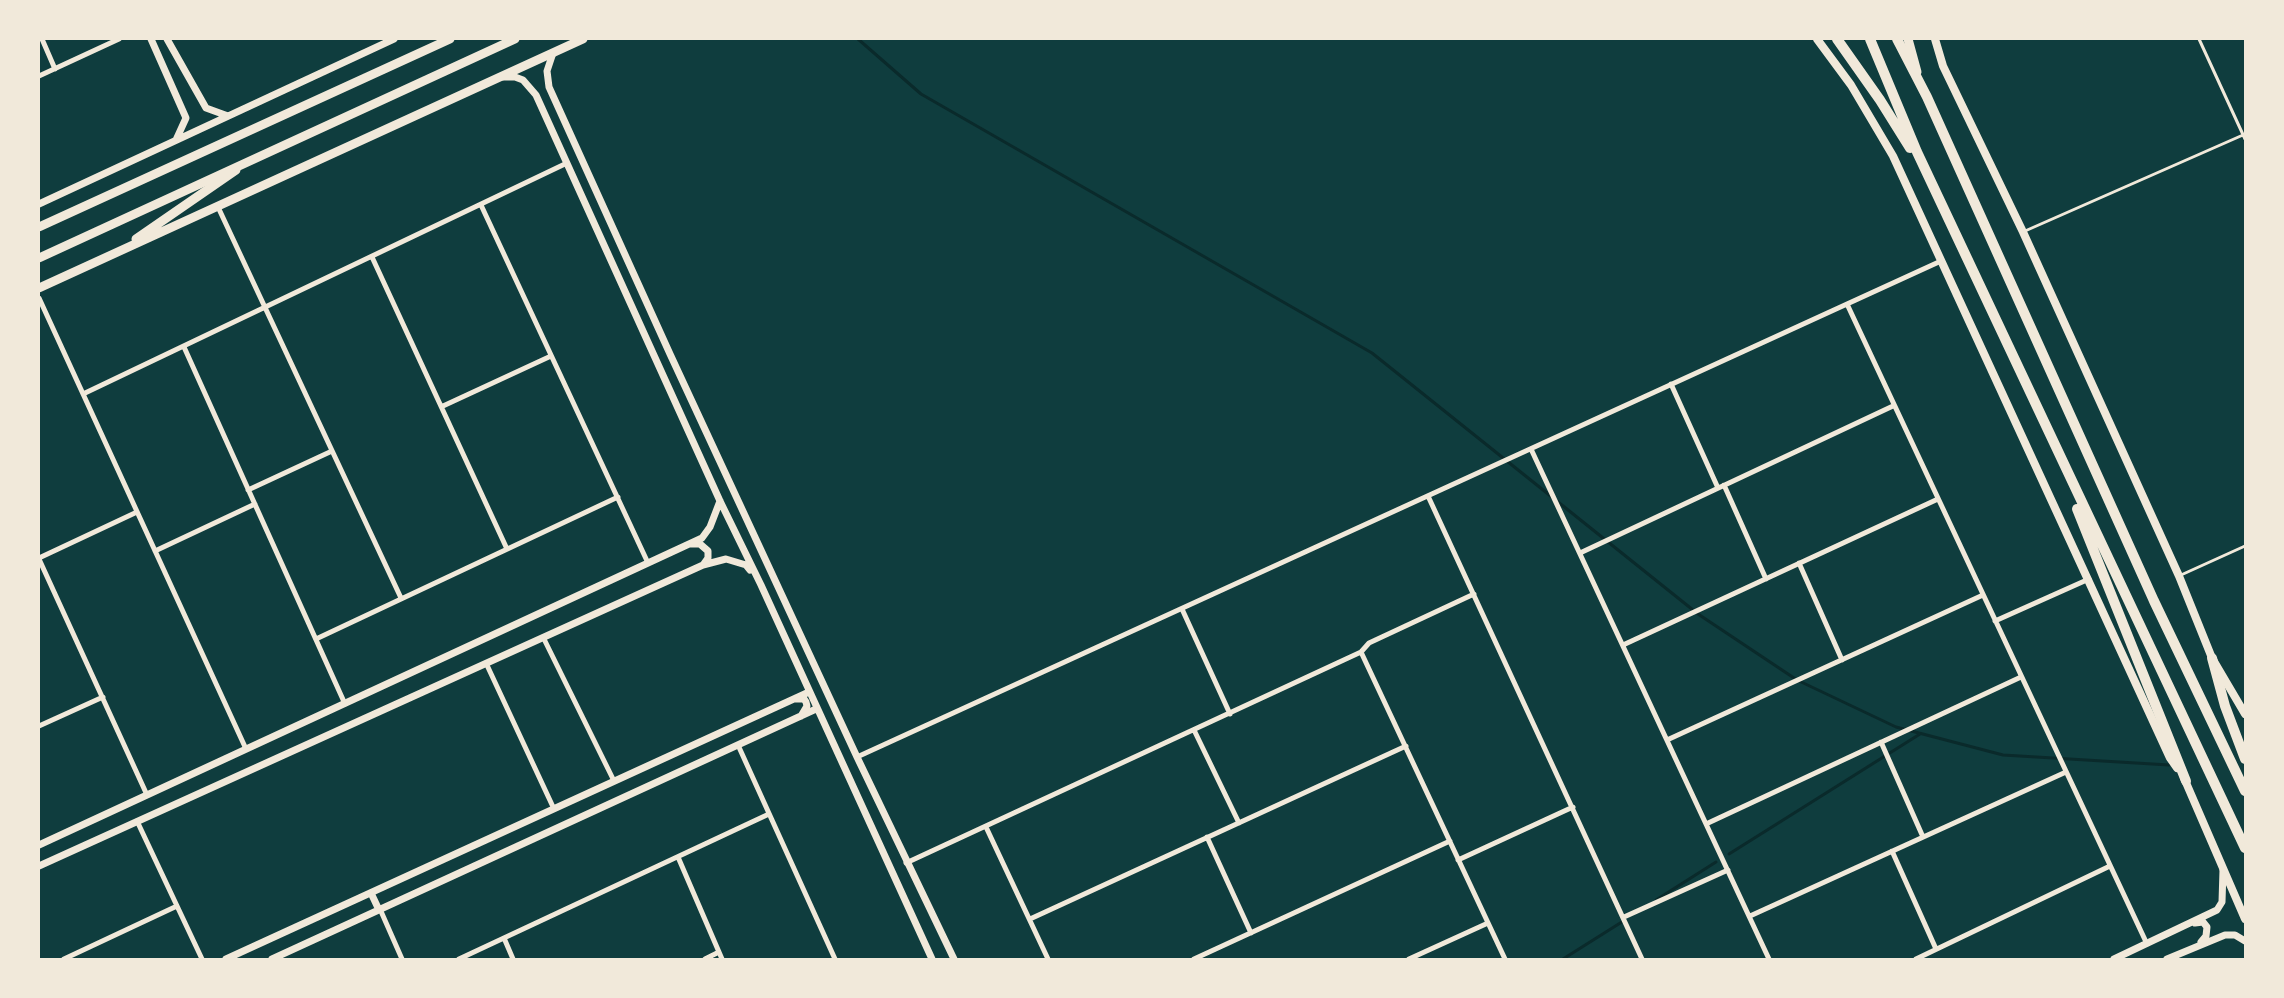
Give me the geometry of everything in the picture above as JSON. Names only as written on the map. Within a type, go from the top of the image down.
[{"type":"highway","points":[[1837,39],[1880,100],[1908,146],[1917,152]]},
{"type":"highway","points":[[1870,39],[1917,152],[2245,848]]},
{"type":"highway","points":[[1897,39],[1921,86],[2154,601],[2245,791]]},
{"type":"highway","points":[[2072,482],[2076,507],[2186,781]]},
{"type":"highway","points":[[2212,657],[2225,706],[2245,759]]},
{"type":"main road","points":[[39,227],[450,39]]},
{"type":"main road","points":[[39,258],[515,39]]},
{"type":"main road","points":[[39,288],[583,39]]},
{"type":"main road","points":[[1817,39],[1851,85],[1893,156],[2170,758],[2186,781],[2245,919]]},
{"type":"main road","points":[[1908,39],[1921,86]]},
{"type":"main road","points":[[1935,39],[1943,66],[2023,232],[2178,576],[2212,657],[2245,714]]},
{"type":"main road","points":[[117,253],[244,165]]},
{"type":"street","points":[[42,39],[55,69]]},
{"type":"street","points":[[39,76],[119,39]]},
{"type":"street","points":[[151,39],[186,118],[176,140]]},
{"type":"street","points":[[167,39],[206,108],[228,116]]},
{"type":"street","points":[[39,204],[394,39]]},
{"type":"street","points":[[553,53],[547,71],[549,87],[856,757],[954,959]]},
{"type":"street","points":[[500,77],[515,76],[523,80],[536,95],[720,501],[761,585],[932,959]]},
{"type":"street","points":[[536,95],[543,86],[549,87]]},
{"type":"street","points":[[83,394],[567,163]]},
{"type":"street","points":[[480,205],[648,563]]},
{"type":"street","points":[[218,207],[402,598]]},
{"type":"street","points":[[372,257],[507,549]]},
{"type":"street","points":[[856,757],[1941,261]]},
{"type":"street","points":[[39,298],[246,749]]},
{"type":"street","points":[[1847,304],[2147,944]]},
{"type":"street","points":[[184,347],[345,704]]},
{"type":"street","points":[[442,406],[552,356]]},
{"type":"street","points":[[1671,384],[1766,579]]},
{"type":"street","points":[[1580,554],[1893,406]]},
{"type":"street","points":[[1531,449],[1769,959]]},
{"type":"street","points":[[248,490],[332,451]]},
{"type":"street","points":[[1428,496],[1642,959]]},
{"type":"street","points":[[316,639],[618,497]]},
{"type":"street","points":[[1623,645],[1938,499]]},
{"type":"street","points":[[39,845],[702,538],[710,527],[720,501]]},
{"type":"street","points":[[155,551],[255,504]]},
{"type":"street","points":[[137,512],[39,558],[147,795]]},
{"type":"street","points":[[688,544],[705,546],[708,558],[703,565]]},
{"type":"street","points":[[39,866],[703,565],[726,559],[747,565],[761,585]]},
{"type":"street","points":[[1799,563],[1842,660]]},
{"type":"street","points":[[1995,621],[2089,579]]},
{"type":"street","points":[[906,863],[1361,652],[1369,643],[1474,594]]},
{"type":"street","points":[[1667,740],[1983,595]]},
{"type":"street","points":[[1182,609],[1230,714]]},
{"type":"street","points":[[543,637],[614,781]]},
{"type":"street","points":[[1361,652],[1505,959]]},
{"type":"street","points":[[486,663],[554,809]]},
{"type":"street","points":[[1706,824],[2021,676]]},
{"type":"street","points":[[226,959],[808,692]]},
{"type":"street","points":[[39,726],[103,697]]},
{"type":"street","points":[[793,699],[799,698],[806,702],[807,706],[801,716]]},
{"type":"street","points":[[272,959],[816,709]]},
{"type":"street","points":[[1194,730],[1239,823]]},
{"type":"street","points":[[1881,742],[1923,837]]},
{"type":"street","points":[[738,745],[835,959]]},
{"type":"street","points":[[1030,919],[1406,746]]},
{"type":"street","points":[[1750,916],[2066,772]]},
{"type":"street","points":[[1458,860],[1573,807]]},
{"type":"street","points":[[459,959],[769,814]]},
{"type":"street","points":[[138,821],[202,959]]},
{"type":"street","points":[[987,827],[1048,959]]},
{"type":"street","points":[[1207,837],[1251,933]]},
{"type":"street","points":[[1194,959],[1450,841]]},
{"type":"street","points":[[1892,851],[1936,949]]},
{"type":"street","points":[[678,857],[722,959]]},
{"type":"street","points":[[2114,959],[2217,910],[2222,902],[2223,864]]},
{"type":"street","points":[[1916,959],[2110,866]]},
{"type":"street","points":[[1624,917],[1728,870]]},
{"type":"street","points":[[371,893],[402,959]]},
{"type":"street","points":[[64,959],[177,906]]},
{"type":"street","points":[[2192,923],[2203,922],[2207,927],[2206,936],[2199,944]]},
{"type":"street","points":[[1409,959],[1488,923]]},
{"type":"street","points":[[2167,959],[2225,935],[2235,936],[2245,941]]},
{"type":"street","points":[[504,938],[513,959]]},
{"type":"street","points":[[705,959],[719,952]]},
{"type":"lane","points":[[2023,232],[2244,137],[2199,39]]},
{"type":"lane","points":[[2178,576],[2245,546]]},
{"type":"waterway","points":[[858,39],[921,94],[1372,353],[1698,614],[1797,680],[1896,727],[2003,755],[2169,765]]},
{"type":"waterway","points":[[1729,854],[1920,734]]},
{"type":"waterway","points":[[1656,900],[1716,862]]},
{"type":"waterway","points":[[1563,959],[1625,920]]}]
